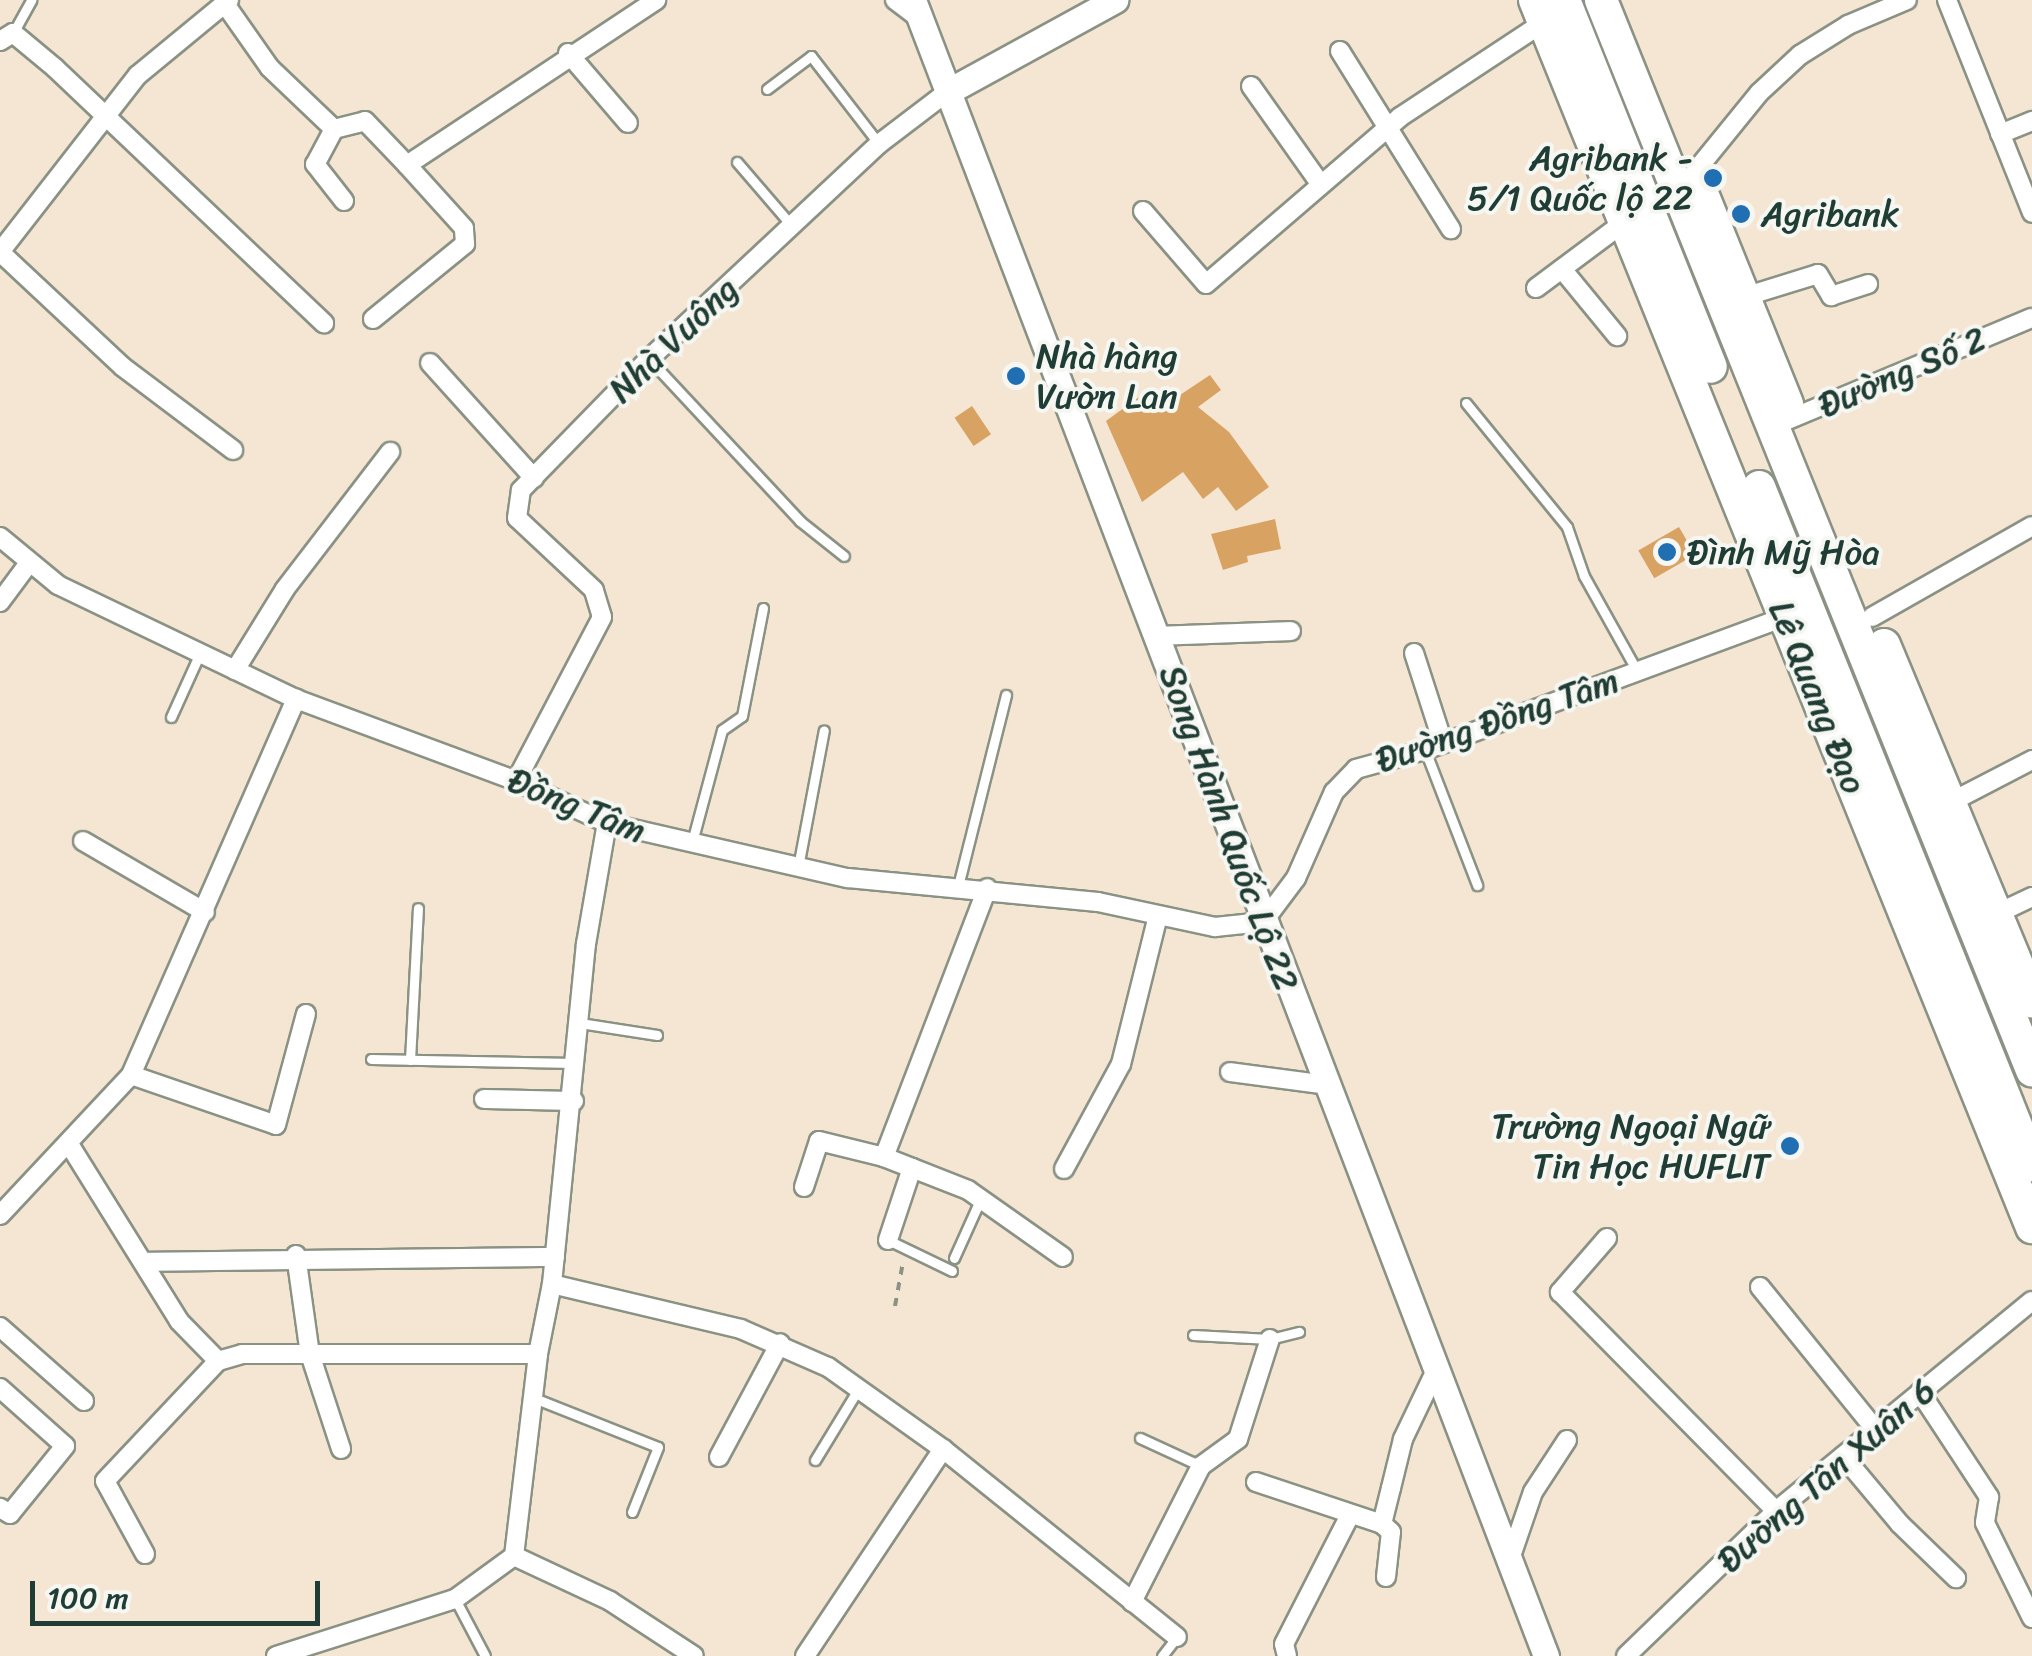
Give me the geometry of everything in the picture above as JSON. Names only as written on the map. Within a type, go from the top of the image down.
[{"type":"highway","name":"Lê Quang Đạo","points":[[1601,0],[1782,422],[1985,919],[2032,1001]]},
{"type":"highway","name":"Lê Quang Đạo","points":[[1625,0],[1747,296],[1782,422],[1872,617],[1950,802],[2032,1070]]},
{"type":"highway","name":"Lê Quang Đạo","points":[[1552,7],[1796,612],[2032,1227]]},
{"type":"highway","name":"Lê Quang Đạo","points":[[1796,612],[2032,1165]]},
{"type":"street","points":[[407,165],[568,53],[656,0]]},
{"type":"street","points":[[894,0],[916,9]]},
{"type":"street","name":"Nhà Vuông","points":[[516,780],[602,616],[594,590],[516,518],[522,490],[649,358],[879,144],[947,92],[1115,0]]},
{"type":"street","points":[[1694,173],[1759,93],[1800,55],[1848,25],[1907,0]]},
{"type":"street","points":[[1947,0],[2032,212]]},
{"type":"street","points":[[233,450],[123,367],[0,252],[138,74],[227,2],[270,68],[334,129]]},
{"type":"street","points":[[1143,211],[1206,284],[1388,127],[1552,7]]},
{"type":"street","name":"Song Hành Quốc Lộ 22","points":[[916,9],[1546,1656]]},
{"type":"street","points":[[6,37],[106,119],[324,323]]},
{"type":"street","points":[[1340,51],[1451,229]]},
{"type":"street","points":[[568,53],[628,123]]},
{"type":"street","points":[[1251,86],[1321,185]]},
{"type":"street","points":[[344,201],[315,164],[334,129],[365,121],[464,228],[466,244],[373,319]]},
{"type":"street","points":[[2000,134],[2032,122]]},
{"type":"street","points":[[1536,288],[1635,214]]},
{"type":"street","points":[[1562,269],[1617,336]]},
{"type":"street","points":[[1747,296],[1818,274],[1831,296],[1868,284]]},
{"type":"street","name":"Đường Số 2","points":[[1782,422],[2032,318]]},
{"type":"street","points":[[430,364],[534,478]]},
{"type":"street","points":[[235,670],[285,589],[390,452]]},
{"type":"street","points":[[1872,617],[2032,526]]},
{"type":"street","name":"Đồng Tâm","points":[[0,537],[58,585],[296,699],[516,780],[607,823],[798,868],[987,888],[1215,927],[1263,922]]},
{"type":"street","points":[[0,602],[30,562]]},
{"type":"street","name":"Đường Đồng Tâm","points":[[1263,922],[1296,878],[1334,792],[1356,768],[1434,747],[1796,612]]},
{"type":"street","points":[[1158,636],[1291,630]]},
{"type":"street","points":[[1414,653],[1434,747]]},
{"type":"street","points":[[0,1215],[131,1075],[296,699]]},
{"type":"street","points":[[1950,802],[2032,760]]},
{"type":"street","points":[[276,1656],[455,1600],[514,1556],[538,1354],[552,1284],[580,1023],[607,823]]},
{"type":"street","points":[[83,842],[205,912]]},
{"type":"street","points":[[884,1157],[987,888]]},
{"type":"street","points":[[1985,919],[2032,897]]},
{"type":"street","points":[[1064,1169],[1121,1064],[1158,916]]},
{"type":"street","points":[[131,1075],[276,1124],[306,1014]]},
{"type":"street","points":[[1230,1072],[1327,1085]]},
{"type":"street","points":[[484,1099],[574,1101]]},
{"type":"street","points":[[804,1187],[819,1141],[884,1157],[981,1198],[1063,1258]]},
{"type":"street","points":[[70,1144],[180,1321],[218,1361]]},
{"type":"street","points":[[888,1240],[912,1168]]},
{"type":"street","points":[[1607,1238],[1560,1292],[1776,1511]]},
{"type":"street","points":[[142,1262],[296,1255],[555,1257]]},
{"type":"street","points":[[296,1255],[310,1354],[342,1448]]},
{"type":"street","points":[[552,1284],[780,1343],[859,1388],[943,1449],[1177,1638]]},
{"type":"street","points":[[1760,1287],[1876,1429]]},
{"type":"street","name":"Đường Tân Xuân 6","points":[[1626,1656],[1776,1511],[2032,1301]]},
{"type":"street","points":[[0,1326],[84,1401]]},
{"type":"street","points":[[1132,1602],[1200,1466],[1236,1442],[1270,1339]]},
{"type":"street","points":[[718,1456],[780,1343]]},
{"type":"street","points":[[146,1554],[105,1481],[218,1361],[242,1354],[538,1354]]},
{"type":"street","points":[[1382,1524],[1403,1439],[1437,1368]]},
{"type":"street","points":[[0,1388],[70,1450],[10,1514],[0,1508]]},
{"type":"street","points":[[1920,1392],[1989,1498],[1985,1524],[2032,1618]]},
{"type":"street","points":[[1509,1562],[1534,1492],[1567,1440]]},
{"type":"street","points":[[805,1656],[943,1449]]},
{"type":"street","points":[[1843,1456],[1900,1524],[1956,1578]]},
{"type":"street","points":[[1256,1482],[1349,1517],[1382,1524],[1391,1532],[1386,1577]]},
{"type":"street","points":[[1287,1656],[1284,1644],[1349,1517]]},
{"type":"street","points":[[514,1556],[610,1600],[694,1656]]},
{"type":"lane","points":[[6,37],[31,0]]},
{"type":"lane","points":[[766,89],[811,56],[879,144]]},
{"type":"lane","points":[[738,162],[792,226]]},
{"type":"lane","points":[[649,358],[800,521],[844,556]]},
{"type":"lane","points":[[1466,403],[1567,527],[1584,576],[1637,671]]},
{"type":"lane","points":[[692,845],[722,730],[742,716],[763,608]]},
{"type":"lane","points":[[171,717],[200,653]]},
{"type":"lane","points":[[958,886],[1006,695]]},
{"type":"lane","points":[[798,868],[824,730]]},
{"type":"lane","points":[[1434,747],[1477,885]]},
{"type":"lane","points":[[410,1060],[418,908]]},
{"type":"lane","points":[[580,1023],[656,1035]]},
{"type":"lane","points":[[371,1059],[576,1063]]},
{"type":"lane","points":[[954,1258],[981,1198]]},
{"type":"lane","points":[[888,1240],[952,1271]]},
{"type":"lane","points":[[1193,1335],[1270,1339],[1298,1332]]},
{"type":"lane","points":[[815,1460],[859,1388]]},
{"type":"lane","points":[[534,1398],[658,1448],[632,1512]]},
{"type":"lane","points":[[1140,1438],[1200,1466]]},
{"type":"lane","points":[[455,1600],[485,1656]]},
{"type":"lane","points":[[1162,1656],[1177,1638]]},
{"type":"path","points":[[888,1240],[903,1260],[895,1306]]},
{"type":"building","points":[[1210,375],[1221,390],[1198,407],[1229,432],[1269,487],[1236,511],[1218,487],[1203,499],[1183,472],[1142,502],[1106,421],[1143,394],[1156,411]]},
{"type":"building","points":[[972,406],[991,434],[974,446],[955,418]]},
{"type":"building","points":[[1275,519],[1281,549],[1247,556],[1248,562],[1223,570],[1211,534]]},
{"type":"building","name":"Đình Mỹ Hòa","points":[[1679,527],[1695,555],[1654,578],[1638,550]]},
{"type":"place","name":"Agribank - 5/1 Quốc lộ 22","points":[[1713,178]]},
{"type":"place","name":"Agribank","points":[[1741,214]]},
{"type":"place","name":"Nhà hàng Vườn Lan","points":[[1016,376]]},
{"type":"place","name":"Đình Mỹ Hòa","points":[[1667,552]]},
{"type":"place","name":"Trường Ngoại Ngữ Tin Học HUFLIT","points":[[1790,1146]]}]
